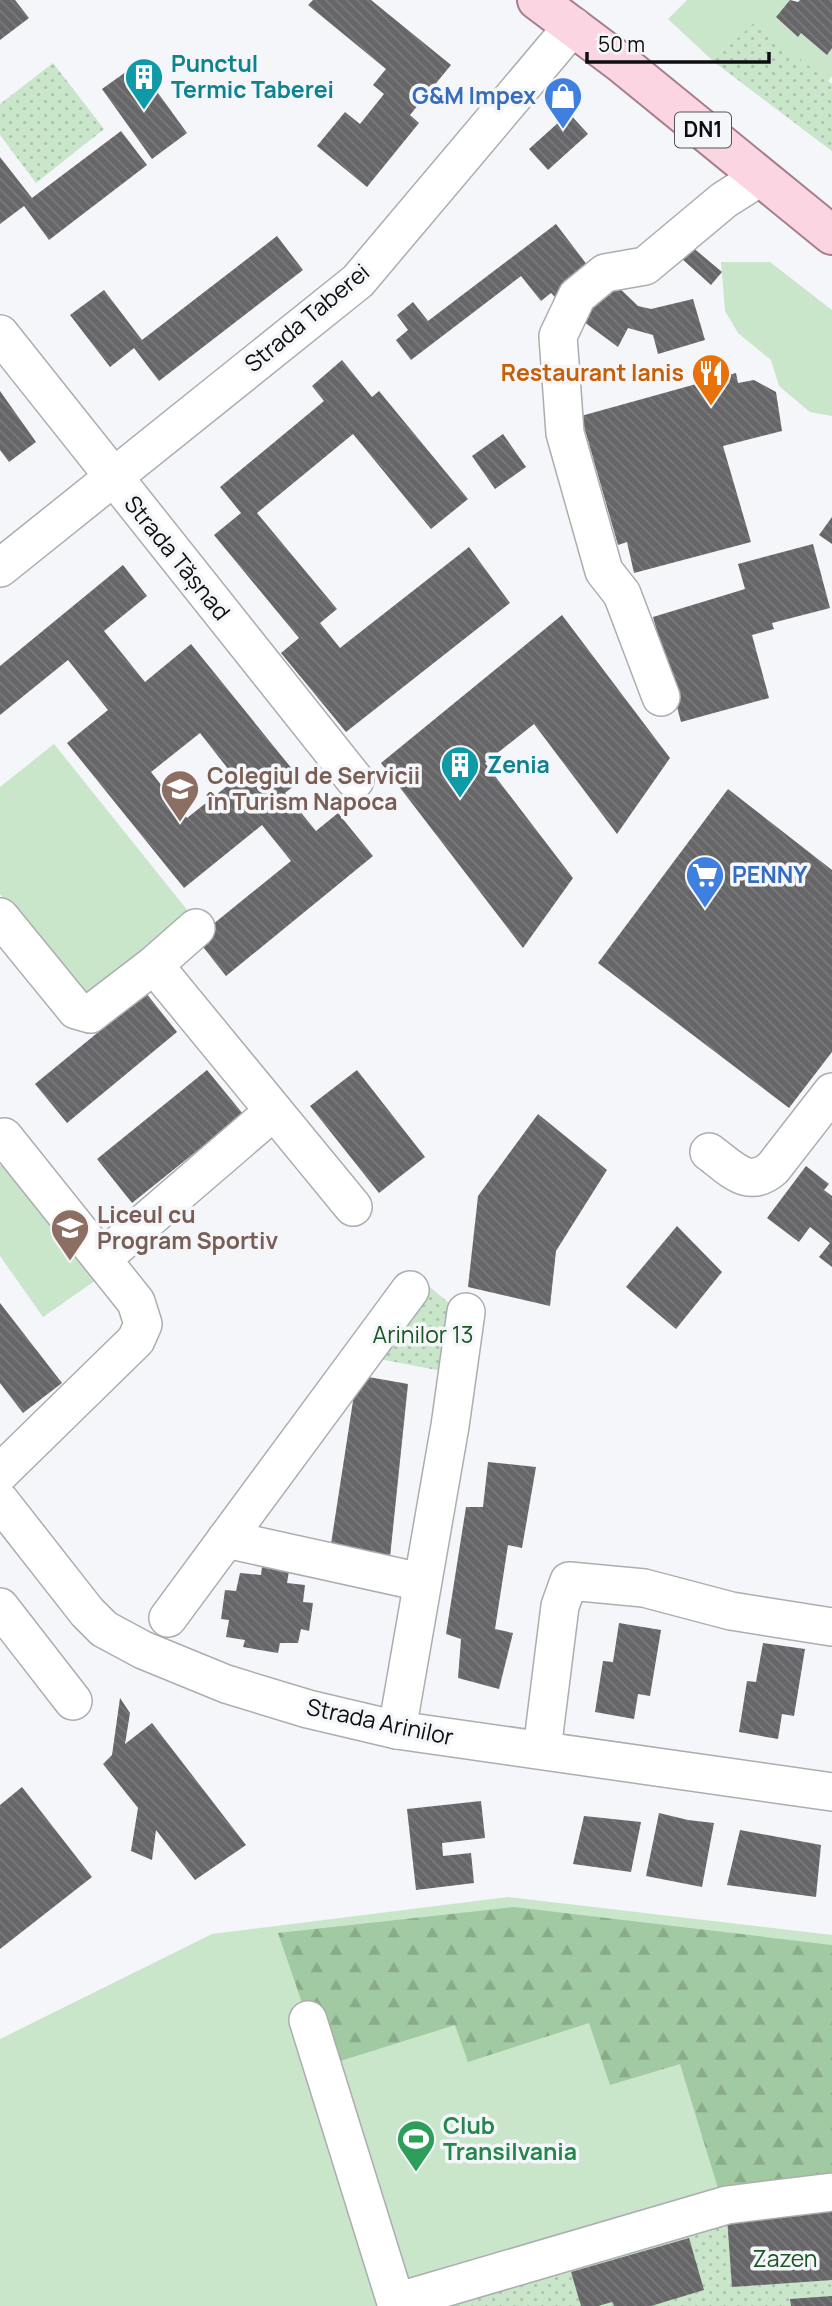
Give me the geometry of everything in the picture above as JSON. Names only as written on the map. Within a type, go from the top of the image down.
[{"type":"main road","name":"DN1","points":[[537,0],[832,235]]},
{"type":"street","name":"Strada Taberei","points":[[0,568],[358,281],[573,26]]},
{"type":"street","points":[[662,697],[622,594],[604,571],[565,433],[558,335],[577,296],[605,273],[645,266],[724,200],[760,177]]},
{"type":"street","name":"Strada Tășnad","points":[[0,334],[355,780]]},
{"type":"street","points":[[0,917],[76,1010],[90,1014],[154,965],[196,928]]},
{"type":"street","points":[[154,965],[353,1207]]},
{"type":"street","points":[[709,1152],[739,1175],[755,1179],[765,1175],[774,1168],[832,1092]]},
{"type":"street","points":[[102,1259],[274,1111]]},
{"type":"street","points":[[0,1473],[136,1340],[143,1324],[136,1302],[4,1137]]},
{"type":"street","points":[[167,1618],[410,1290]]},
{"type":"street","points":[[397,1730],[450,1426],[466,1312]]},
{"type":"street","name":"Strada Arinilor","points":[[0,1501],[87,1612],[104,1629],[143,1650],[226,1684],[308,1709],[397,1730],[832,1792]]},
{"type":"street","points":[[226,1539],[421,1582]]},
{"type":"street","points":[[542,1750],[560,1606],[569,1581],[644,1588],[731,1611],[832,1627]]},
{"type":"street","points":[[0,1607],[73,1701]]},
{"type":"street","points":[[308,2020],[397,2304],[727,2205],[832,2192]]},
{"type":"green space","points":[[687,0],[790,0],[776,17],[797,36],[801,33],[832,48],[832,76],[828,81],[832,84],[832,151],[713,61],[668,19]]},
{"type":"green space","points":[[754,23],[832,84],[832,151],[713,61]]},
{"type":"green space","points":[[53,63],[104,129],[36,183],[0,135],[0,104]]},
{"type":"green space","points":[[721,262],[770,262],[832,310],[832,416],[810,412],[779,386],[771,360],[738,333],[725,311]]},
{"type":"green space","points":[[54,744],[192,916],[86,1001],[0,894],[0,787]]},
{"type":"green space","points":[[13,1157],[99,1278],[43,1317],[0,1256],[0,1166]]},
{"type":"green space","name":"Arinilor 13","points":[[425,1283],[455,1308],[447,1372],[374,1358]]},
{"type":"green space","name":"Club Transilvania","points":[[508,1897],[832,1935],[832,2306],[0,2306],[0,2039],[212,1934]]},
{"type":"green space","points":[[514,1907],[832,1945],[832,2192],[721,2198],[680,2064],[610,2085],[589,2023],[468,2062],[455,2025],[337,2062],[308,2020],[278,1933]]},
{"type":"green space","name":"Zazen","points":[[832,2209],[832,2306],[440,2306],[688,2238],[704,2221]]},
{"type":"building","points":[[0,0],[15,0],[29,18],[0,40]]},
{"type":"building","points":[[313,0],[371,0],[451,65],[410,115],[419,123],[367,187],[317,146],[345,112],[360,124],[384,94],[373,85],[386,69],[308,5]]},
{"type":"building","points":[[790,0],[832,0],[832,48],[827,55],[801,33],[798,37],[776,17]]},
{"type":"building","name":"Punctul Termic Taberei","points":[[137,64],[187,133],[152,159],[102,89]]},
{"type":"building","points":[[569,113],[588,134],[548,170],[529,149]]},
{"type":"building","points":[[121,131],[147,165],[49,240],[24,206],[0,224],[0,157],[32,198]]},
{"type":"building","points":[[556,224],[591,270],[555,297],[551,293],[541,301],[521,276],[411,360],[396,340],[408,330],[397,315],[413,302],[428,321]]},
{"type":"building","points":[[277,236],[303,270],[159,381],[134,348],[110,367],[70,315],[104,290],[142,340]]},
{"type":"building","points":[[691,246],[722,272],[711,285],[681,258]]},
{"type":"building","points":[[613,282],[638,306],[651,309],[693,299],[705,340],[658,354],[653,335],[628,328],[618,347],[580,319]]},
{"type":"building","points":[[342,360],[372,397],[379,391],[468,499],[431,529],[353,434],[257,513],[337,609],[320,623],[340,648],[469,547],[510,603],[346,732],[281,653],[299,638],[214,535],[241,513],[220,487],[324,401],[312,386]]},
{"type":"building","points":[[736,373],[738,383],[754,380],[776,392],[782,431],[723,446],[751,542],[634,573],[627,542],[618,545],[581,416]]},
{"type":"building","points":[[0,391],[36,442],[9,462],[0,450]]},
{"type":"building","points":[[503,434],[526,467],[495,489],[472,456]]},
{"type":"building","points":[[832,517],[832,544],[819,535]]},
{"type":"building","points":[[813,544],[830,608],[772,623],[774,629],[752,635],[769,698],[681,722],[653,617],[745,589],[738,564]]},
{"type":"building","points":[[123,565],[147,596],[104,631],[145,682],[191,644],[301,780],[285,793],[316,831],[338,813],[373,856],[226,976],[196,938],[291,861],[262,825],[184,888],[67,743],[108,710],[68,660],[0,715],[0,666]],"holes":[[[200,733],[236,779],[187,818],[151,772]]]},
{"type":"building","name":"Zenia","points":[[562,615],[670,758],[617,834],[534,724],[485,763],[573,878],[523,948],[381,763]]},
{"type":"building","points":[[728,789],[832,870],[832,1052],[789,1108],[598,963]]},
{"type":"building","points":[[146,993],[177,1032],[67,1123],[35,1084]]},
{"type":"building","points":[[207,1070],[243,1114],[132,1203],[97,1159]]},
{"type":"building","points":[[357,1070],[425,1157],[379,1193],[310,1106]]},
{"type":"building","points":[[538,1114],[607,1170],[556,1251],[550,1306],[468,1287],[478,1196]]},
{"type":"building","points":[[806,1166],[829,1184],[824,1190],[832,1196],[832,1267],[819,1257],[830,1243],[810,1227],[799,1242],[767,1218]]},
{"type":"building","points":[[677,1226],[722,1272],[676,1329],[626,1287]]},
{"type":"building","points":[[0,1303],[62,1383],[23,1413],[0,1383]]},
{"type":"building","points":[[357,1375],[408,1384],[390,1557],[331,1544]]},
{"type":"building","points":[[488,1462],[536,1467],[522,1548],[508,1545],[495,1629],[513,1633],[499,1689],[458,1678],[461,1639],[446,1634],[466,1507],[483,1507]]},
{"type":"building","points":[[262,1567],[289,1571],[287,1583],[305,1585],[303,1602],[313,1603],[309,1631],[301,1629],[298,1643],[280,1643],[278,1653],[243,1647],[245,1640],[226,1637],[229,1620],[221,1619],[225,1590],[236,1591],[240,1573],[261,1575]]},
{"type":"building","points":[[619,1623],[661,1630],[650,1696],[638,1694],[634,1719],[595,1712],[603,1661],[613,1662]]},
{"type":"building","points":[[763,1643],[805,1649],[794,1716],[782,1714],[778,1739],[739,1732],[747,1681],[756,1682]]},
{"type":"building","points":[[120,1698],[130,1713],[125,1744],[152,1723],[246,1845],[195,1880],[156,1830],[152,1860],[131,1851],[138,1808],[103,1764],[112,1755]]},
{"type":"building","points":[[22,1787],[92,1877],[0,1949],[0,1805]]},
{"type":"building","points":[[481,1801],[485,1838],[442,1843],[443,1856],[471,1853],[474,1883],[416,1890],[407,1809]]},
{"type":"building","points":[[659,1813],[714,1823],[702,1887],[646,1876]]},
{"type":"building","points":[[584,1816],[641,1822],[631,1872],[573,1864]]},
{"type":"building","points":[[740,1830],[821,1845],[816,1897],[727,1885]]},
{"type":"building","points":[[832,2209],[832,2280],[732,2287],[727,2217]]},
{"type":"building","points":[[689,2238],[704,2290],[651,2306],[614,2306],[612,2302],[598,2306],[581,2306],[571,2272]]},
{"type":"building","points":[[832,2296],[832,2306],[791,2306],[790,2299]]},
{"type":"place","name":"Punctul Termic Taberei","points":[[144,111]]},
{"type":"place","name":"G&M Impex","points":[[563,130]]},
{"type":"place","name":"Restaurant Ianis","points":[[711,407]]},
{"type":"place","name":"Zenia","points":[[460,799]]},
{"type":"place","name":"Colegiul de Servicii în Turism Napoca","points":[[180,823]]},
{"type":"place","name":"PENNY","points":[[705,909]]},
{"type":"place","name":"Liceul cu Program Sportiv","points":[[70,1262]]},
{"type":"place","name":"Club Transilvania","points":[[416,2173]]}]
